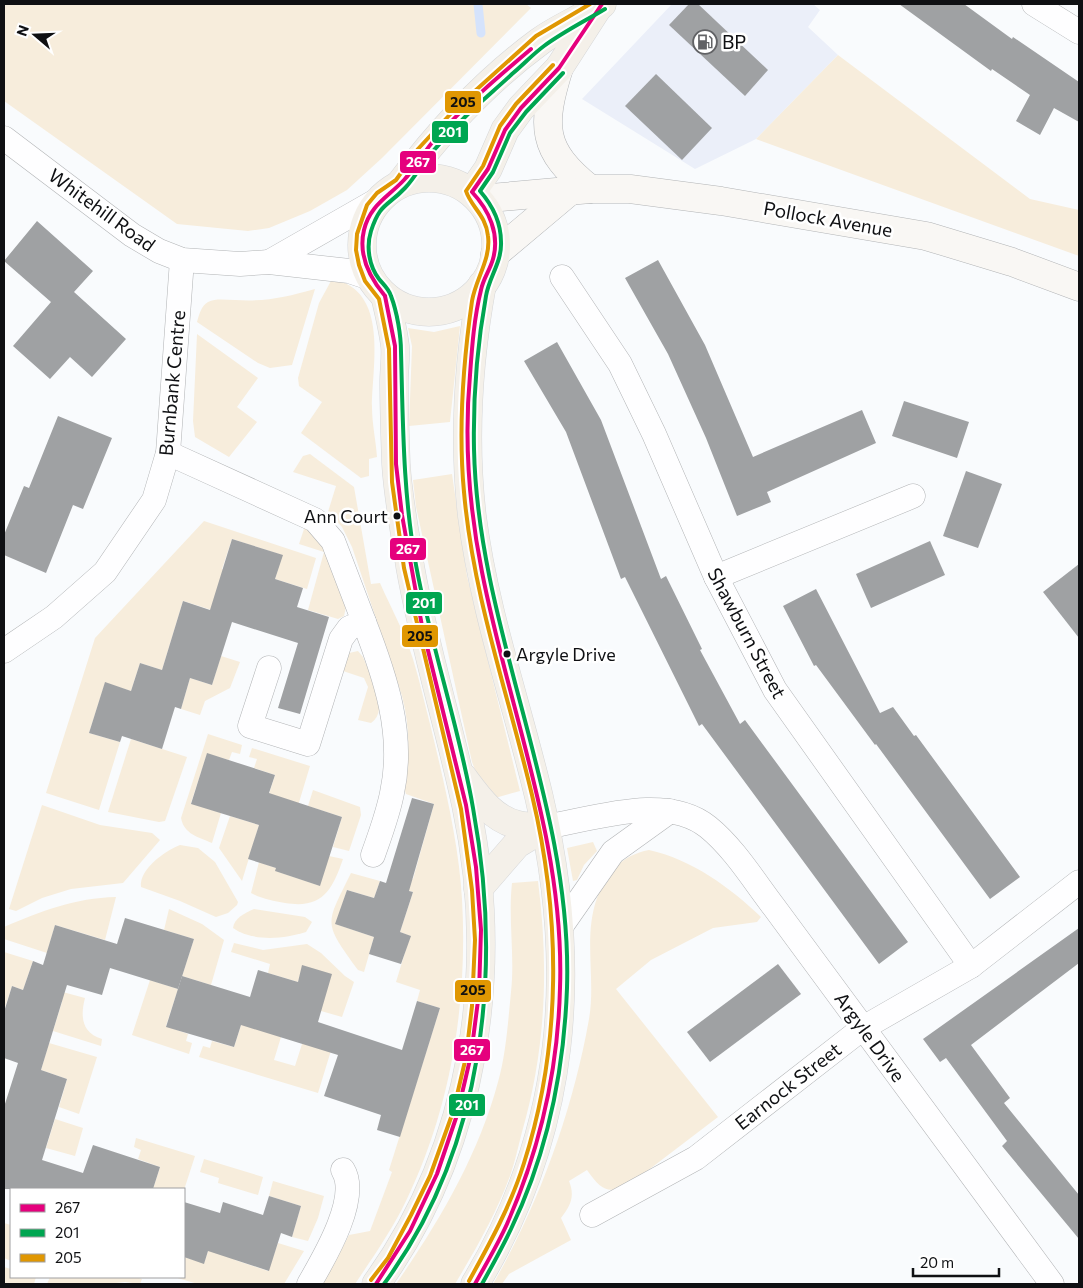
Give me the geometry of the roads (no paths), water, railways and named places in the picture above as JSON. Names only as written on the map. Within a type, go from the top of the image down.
[{"type":"main road","points":[[476,196],[505,130],[521,108],[559,68],[601,5]]},
{"type":"main road","points":[[376,1284],[393,1261],[417,1218],[436,1178],[459,1114],[472,1058],[478,1007],[481,940],[478,889],[467,808],[409,558],[396,467],[395,349],[378,287],[362,249],[363,234],[372,209],[438,135],[498,77],[540,42],[601,5]]},
{"type":"main road","points":[[390,191],[412,180],[437,178],[450,181],[476,196],[493,227],[495,254],[482,285],[473,342],[466,414],[466,447],[472,518],[486,591],[545,827],[560,928],[561,1017],[554,1074],[544,1118],[515,1205],[499,1240],[475,1284]]},
{"type":"main road","points":[[378,287],[409,309],[436,312],[462,303],[482,285]]},
{"type":"main road","points":[[459,772],[482,802],[497,815],[517,825],[545,827]]},
{"type":"main road","points":[[478,889],[517,844],[545,827]]},
{"type":"street","points":[[1034,4],[1079,32]]},
{"type":"street","points":[[495,254],[580,190],[560,161],[548,136],[548,111],[559,68]]},
{"type":"street","name":"Whitehill Road","points":[[4,138],[132,235],[159,251],[182,260],[240,264],[269,262],[349,271],[378,287]]},
{"type":"street","name":"Pollock Avenue","points":[[476,196],[630,189],[720,201],[926,236],[1012,262],[1079,287]]},
{"type":"street","name":"Whitehill Road","points":[[269,262],[390,191]]},
{"type":"street","name":"Burnbank Centre","points":[[4,651],[54,617],[105,572],[154,500],[168,453],[182,260]]},
{"type":"street","name":"Shawburn Street","points":[[562,277],[620,364],[654,434],[716,577],[775,690],[971,966]]},
{"type":"street","points":[[168,453],[315,520],[333,541],[364,622],[392,706],[397,747],[392,792],[373,855]]},
{"type":"street","points":[[716,577],[913,496]]},
{"type":"street","points":[[269,668],[250,726],[308,744],[341,639],[349,628],[364,622]]},
{"type":"street","name":"Argyle Drive","points":[[545,827],[638,810],[670,811],[689,816],[708,827],[736,858],[1052,1284]]},
{"type":"street","points":[[560,928],[613,852],[670,811]]},
{"type":"street","name":"Earnock Street","points":[[592,1215],[696,1158],[863,1028],[971,966],[1079,882]]},
{"type":"street","points":[[309,1284],[341,1219],[349,1191],[348,1178],[343,1170]]},
{"type":"waterway","points":[[478,4],[481,33]]},
{"type":"place","name":"BP","points":[[705,42]]},
{"type":"place","name":"Ann Court","points":[[397,516]]},
{"type":"place","name":"Argyle Drive","points":[[507,654]]}]
